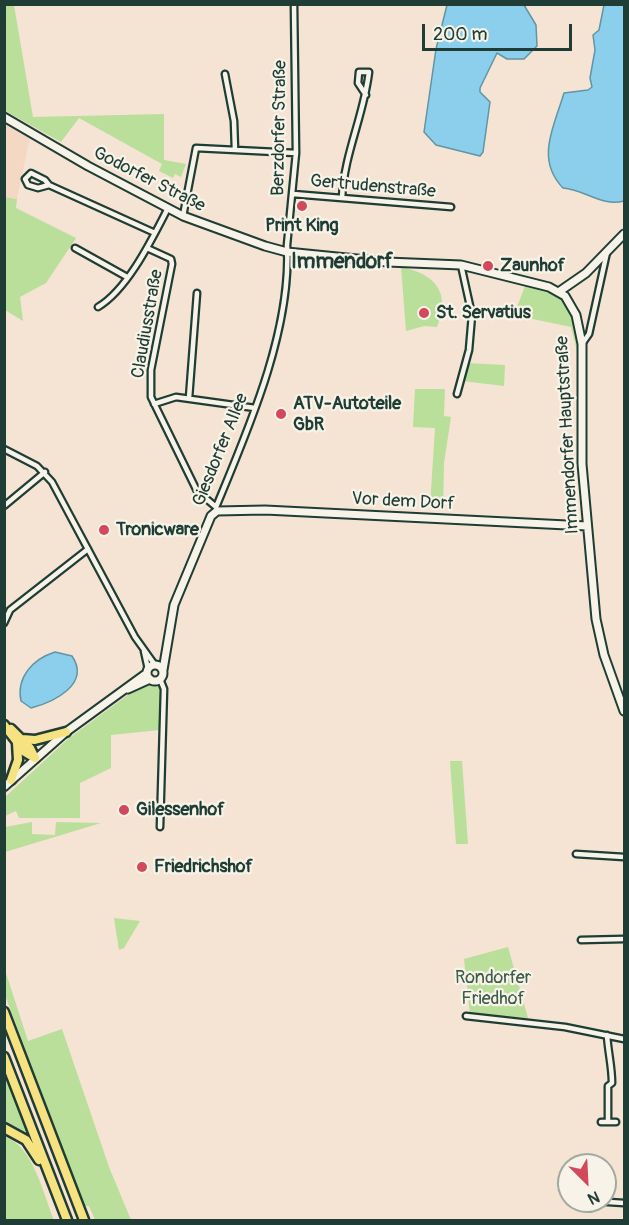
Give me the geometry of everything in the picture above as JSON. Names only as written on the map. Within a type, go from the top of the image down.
[{"type":"highway","points":[[4,725],[35,758]]},
{"type":"highway","points":[[19,741],[35,740],[66,732]]},
{"type":"highway","points":[[11,780],[18,760],[19,741]]},
{"type":"highway","points":[[4,1012],[84,1221]]},
{"type":"highway","points":[[4,1057],[67,1221]]},
{"type":"highway","points":[[4,1128],[26,1140],[49,1175]]},
{"type":"street","name":"Berzdorfer Straße","points":[[287,252],[296,153],[294,4]]},
{"type":"street","points":[[342,198],[343,174],[366,95],[369,72],[359,72],[358,83],[366,95]]},
{"type":"street","points":[[225,74],[234,121],[235,150]]},
{"type":"street","name":"Godorfer Straße","points":[[4,117],[88,166],[183,216],[214,229],[287,252]]},
{"type":"street","points":[[183,216],[196,148],[296,153]]},
{"type":"street","points":[[49,185],[38,188],[28,185],[25,178],[31,173],[45,180],[49,185],[155,233]]},
{"type":"street","name":"Gertrudenstraße","points":[[293,194],[375,203],[451,207]]},
{"type":"street","points":[[98,308],[108,301],[127,278],[147,248],[168,208]]},
{"type":"street","points":[[287,252],[387,262],[461,265],[560,291],[586,273],[606,249],[624,234]]},
{"type":"street","points":[[75,248],[127,278]]},
{"type":"street","name":"Claudiusstraße","points":[[147,248],[171,259],[172,264],[151,370],[150,392],[197,491],[217,509]]},
{"type":"street","points":[[582,344],[589,334],[607,254],[606,249]]},
{"type":"street","name":"Giesdorfer Allee","points":[[160,679],[158,667],[166,653],[174,605],[211,516],[217,509],[255,408],[276,341],[287,252]]},
{"type":"street","points":[[458,394],[469,350],[472,315],[461,265]]},
{"type":"street","name":"Immendorfer Hauptstraße","points":[[560,291],[576,315],[582,344],[582,464],[598,630],[604,655],[624,711]]},
{"type":"street","points":[[189,398],[197,293]]},
{"type":"street","points":[[154,404],[169,398],[189,398],[255,408]]},
{"type":"street","points":[[4,449],[45,472],[144,651],[158,667],[66,732],[4,787]]},
{"type":"street","points":[[4,506],[45,472]]},
{"type":"street","name":"Vor dem Dorf","points":[[217,509],[587,526]]},
{"type":"street","points":[[4,623],[10,610],[88,549]]},
{"type":"street","points":[[144,651],[148,674]]},
{"type":"street","points":[[148,674],[160,679],[164,689],[160,827]]},
{"type":"street","points":[[576,854],[624,857]]},
{"type":"street","points":[[581,940],[624,939]]},
{"type":"street","points":[[466,1016],[565,1027],[624,1039]]},
{"type":"street","points":[[607,1035],[608,1053],[612,1059],[612,1083],[608,1086],[608,1122]]},
{"type":"street","points":[[601,1122],[616,1122]]},
{"type":"shaded area","points":[[4,123],[30,137],[17,199],[5,197]]},
{"type":"green space","points":[[5,4],[14,5],[33,117],[164,114],[164,160],[186,164],[181,177],[175,174],[173,178],[159,171],[162,164],[79,118],[61,142],[5,111]]},
{"type":"green space","points":[[4,197],[17,199],[16,208],[76,238],[46,283],[20,297],[23,321],[5,310]]},
{"type":"green space","points":[[401,267],[423,275],[437,287],[442,304],[437,327],[424,326],[406,331]]},
{"type":"green space","points":[[525,286],[550,292],[564,302],[576,329],[581,367],[571,327],[514,315]]},
{"type":"green space","points":[[467,363],[505,365],[504,386],[462,381]]},
{"type":"green space","points":[[415,389],[445,389],[444,416],[451,417],[444,463],[443,511],[430,507],[435,428],[413,427]]},
{"type":"green space","points":[[144,683],[159,687],[162,694],[160,730],[111,735],[111,768],[80,783],[80,818],[19,818],[16,811],[5,816],[4,798],[68,739]]},
{"type":"green space","points":[[450,761],[462,761],[468,844],[456,844]]},
{"type":"green space","points":[[32,822],[32,834],[55,835],[56,822],[101,823],[5,852],[5,827]]},
{"type":"green space","points":[[114,918],[140,921],[124,948],[119,950]]},
{"type":"green space","name":"Rondorfer Friedhof","points":[[508,947],[528,1018],[470,1014],[464,959]]},
{"type":"green space","points":[[5,970],[28,1041],[62,1029],[109,1167],[131,1220],[95,1220],[89,1206],[84,1206],[5,995]]},
{"type":"green space","points":[[4,1072],[32,1145],[5,1125]]},
{"type":"green space","points":[[4,1136],[23,1150],[30,1161],[54,1220],[5,1220]]},
{"type":"water","points":[[447,5],[524,5],[536,25],[537,46],[524,59],[507,59],[497,53],[480,88],[480,92],[490,102],[483,152],[480,156],[436,145],[424,132],[436,49]]},
{"type":"water","points":[[604,5],[624,5],[624,201],[616,202],[608,202],[563,188],[550,166],[548,154],[552,130],[564,93],[588,90],[592,87],[590,78],[595,50],[593,35],[599,30]]},
{"type":"water","points":[[55,652],[72,656],[77,666],[77,675],[67,690],[59,696],[31,708],[21,701],[21,684],[24,677],[33,664]]},
{"type":"place","name":"Print King","points":[[302,206]]},
{"type":"place","name":"Zaunhof","points":[[488,266]]},
{"type":"place","name":"St. Servatius","points":[[424,313]]},
{"type":"place","name":"ATV-Autoteile GbR","points":[[281,414]]},
{"type":"place","name":"Tronicware","points":[[104,530]]},
{"type":"place","name":"Gilessenhof","points":[[124,810]]},
{"type":"place","name":"Friedrichshof","points":[[142,867]]},
{"type":"district","name":"Immendorf","points":[[342,263]]}]
